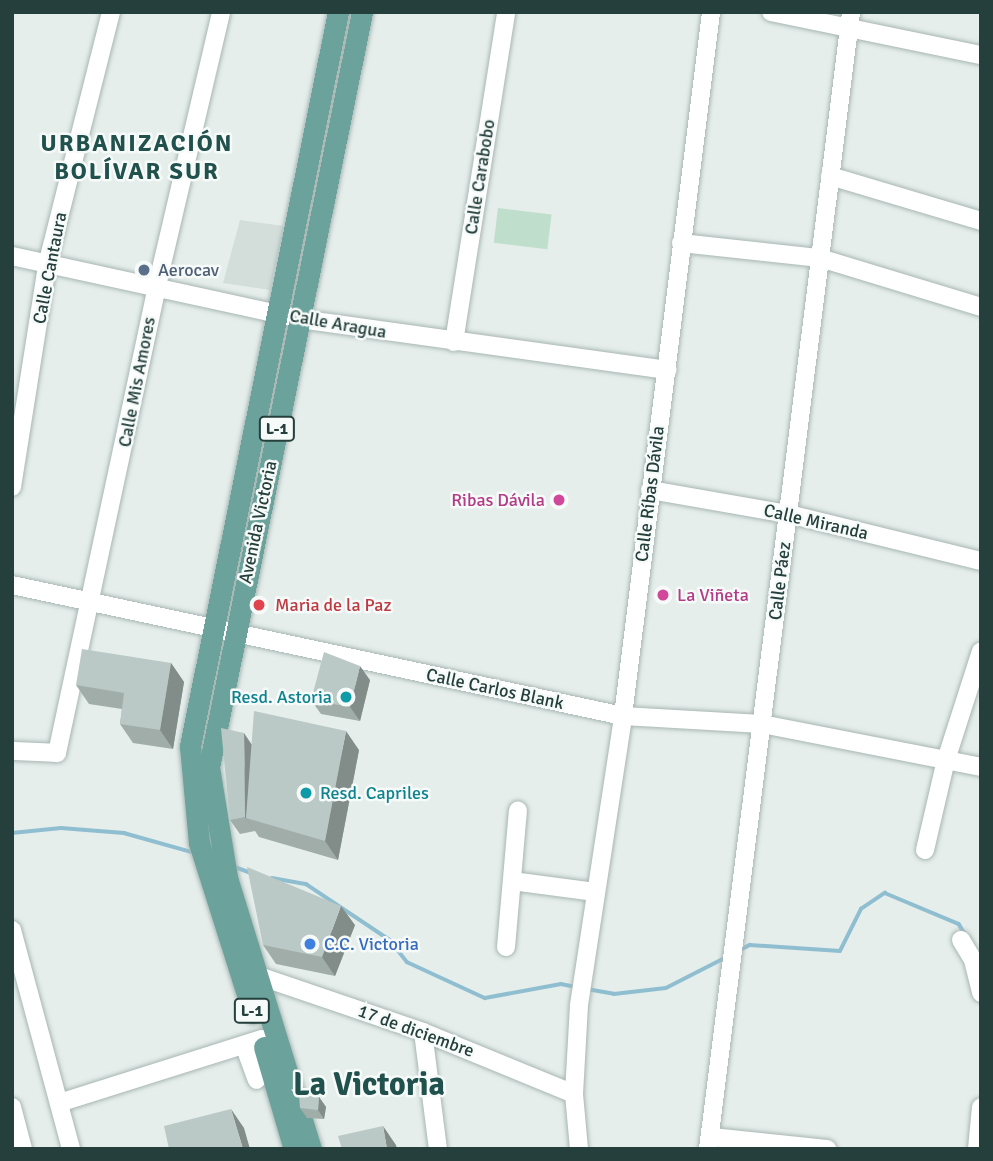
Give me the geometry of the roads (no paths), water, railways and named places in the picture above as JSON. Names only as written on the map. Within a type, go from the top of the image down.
[{"type":"main road","name":"Avenida Victoria","points":[[294,1149],[253,1042],[190,746],[211,630],[338,12]]},
{"type":"main road","name":"Avenida Victoria","points":[[210,845],[209,767],[362,12]]},
{"type":"main road","name":"Avenida Victoria","points":[[217,876],[256,975],[311,1149]]},
{"type":"street","name":"Calle Cantaura","points":[[12,487],[47,265],[111,12]]},
{"type":"street","name":"Calle Mis Amores","points":[[12,751],[57,753],[92,603],[156,290],[221,12]]},
{"type":"street","name":"Calle Carabobo","points":[[454,342],[506,12]]},
{"type":"street","name":"Calle Ríbas Dávila","points":[[579,1149],[574,1094],[582,975],[623,716],[711,12]]},
{"type":"street","points":[[771,12],[850,19],[981,55]]},
{"type":"street","name":"Calle Páez","points":[[710,1143],[850,19]]},
{"type":"street","points":[[830,176],[981,221]]},
{"type":"street","points":[[681,243],[820,258],[981,307]]},
{"type":"street","name":"Calle Aragua","points":[[12,256],[156,290],[300,319],[667,370]]},
{"type":"street","name":"Calle Miranda","points":[[650,490],[788,514],[981,561]]},
{"type":"street","name":"Calle Carlos Blank","points":[[12,585],[234,635],[623,716],[762,724],[981,767]]},
{"type":"street","points":[[926,850],[946,760],[981,651]]},
{"type":"street","points":[[506,947],[518,811]]},
{"type":"street","points":[[512,881],[595,892]]},
{"type":"street","points":[[12,930],[15,954],[71,1149]]},
{"type":"street","points":[[961,940],[973,960],[981,993]]},
{"type":"street","name":"17 de diciembre","points":[[256,975],[423,1032],[574,1094]]},
{"type":"street","points":[[423,1032],[438,1149]]},
{"type":"street","points":[[59,1102],[253,1042],[257,1080]]},
{"type":"street","points":[[977,1149],[981,1107]]},
{"type":"street","points":[[13,1113],[23,1149]]},
{"type":"street","points":[[710,1143],[827,1149]]},
{"type":"waterway","points":[[12,833],[61,828],[124,833],[195,853]]},
{"type":"waterway","points":[[232,866],[251,873]]},
{"type":"waterway","points":[[272,878],[306,884],[390,940],[407,962],[485,998],[561,984],[576,987]]},
{"type":"waterway","points":[[738,951],[750,945],[840,951],[861,909],[885,893],[959,924],[965,934]]},
{"type":"waterway","points":[[587,989],[614,994],[666,988],[725,958]]},
{"type":"place","name":"Aerocav","points":[[144,270]]},
{"type":"place","name":"Ribas Dávila","points":[[559,500]]},
{"type":"place","name":"La Viñeta","points":[[663,595]]},
{"type":"place","name":"Maria de la Paz","points":[[259,605]]},
{"type":"place","name":"Resd. Astoria","points":[[346,697]]},
{"type":"place","name":"Resd. Capriles","points":[[306,793]]},
{"type":"place","name":"C.C. Victoria","points":[[310,944]]},
{"type":"district","name":"URBANIZACIÓN BOLÍVAR SUR","points":[[137,158]]},
{"type":"district","name":"La Victoria","points":[[369,1085]]}]
